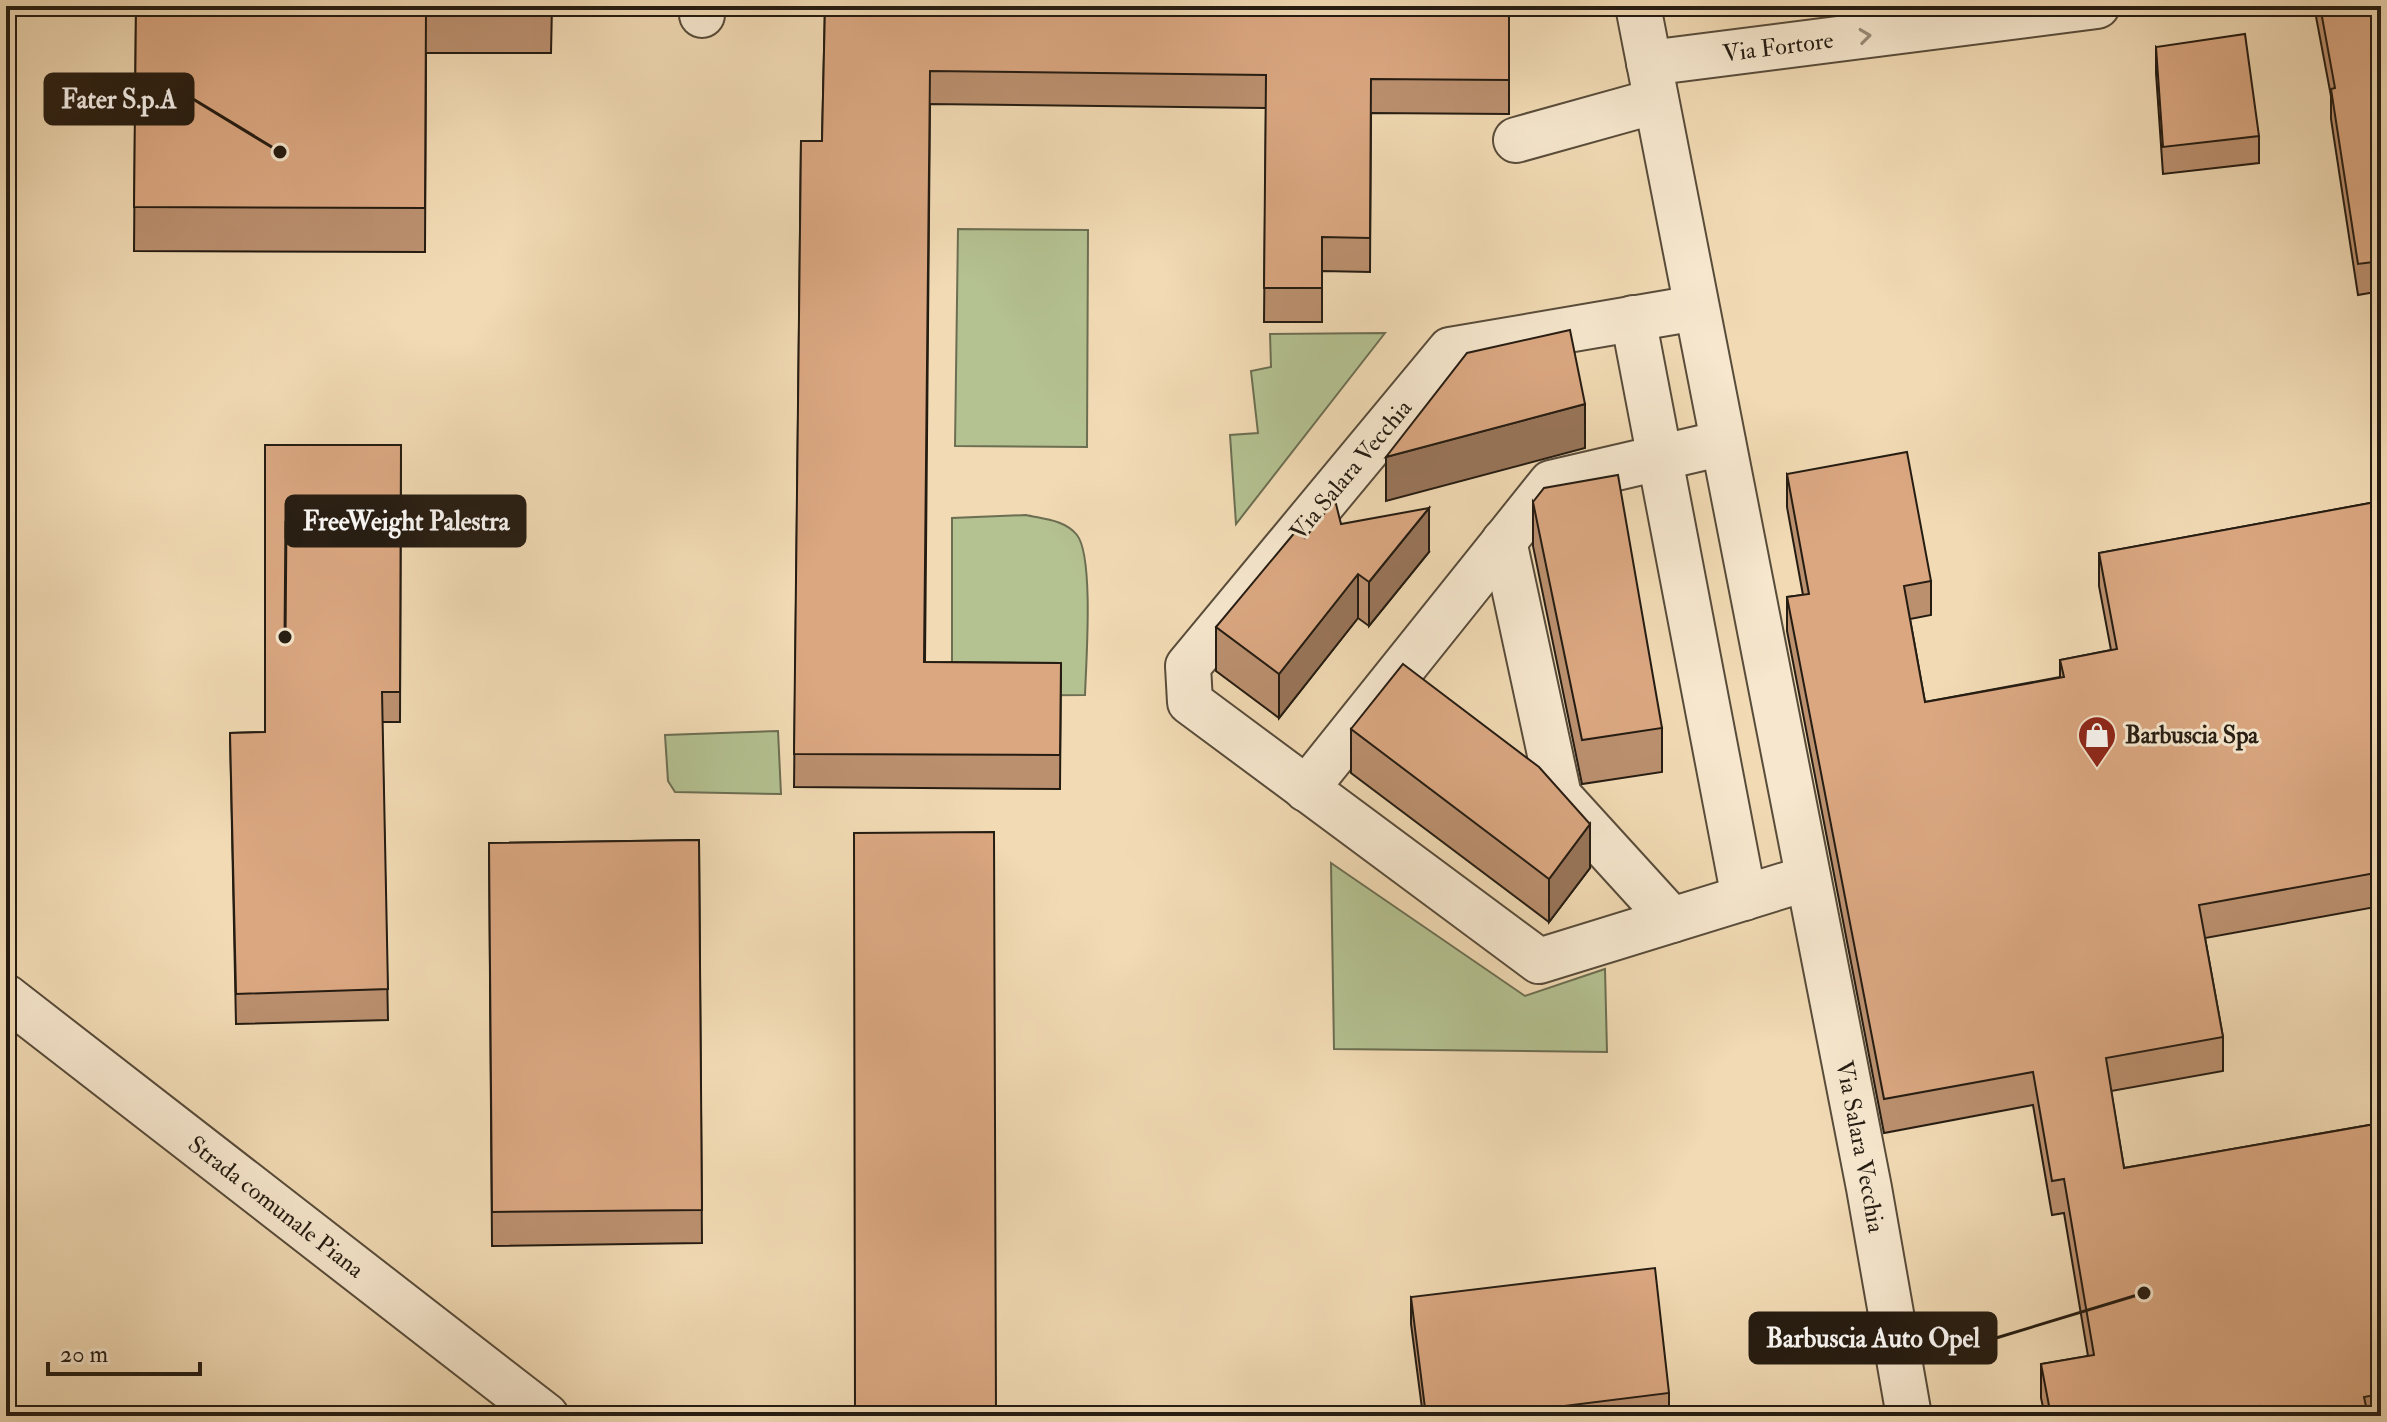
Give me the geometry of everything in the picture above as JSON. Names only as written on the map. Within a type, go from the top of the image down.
[{"type":"street","name":"Via Salara Vecchia","points":[[1638,6],[1909,1416]]},
{"type":"street","name":"Via Fortore","points":[[1516,140],[1652,82],[2097,6]]},
{"type":"street","name":"Via Salara Vecchia","points":[[1696,308],[1450,350],[1188,666],[1190,702],[1539,961],[1808,878]]},
{"type":"street","points":[[1633,318],[1744,898]]},
{"type":"street","points":[[1306,789],[1551,483],[1723,443]]},
{"type":"street","points":[[1504,541],[1559,796],[1672,920]]},
{"type":"street","name":"Strada comunale Piana","points":[[6,997],[546,1416]]},
{"type":"green space","points":[[958,229],[1088,230],[1087,447],[955,446]]},
{"type":"green space","points":[[1385,333],[1236,524],[1230,435],[1258,433],[1251,371],[1271,367],[1270,334]]},
{"type":"green space","points":[[1026,515],[1066,526],[1077,535],[1082,547],[1088,611],[1085,695],[952,696],[952,518]]},
{"type":"green space","points":[[778,731],[781,794],[675,792],[668,781],[665,735]]},
{"type":"green space","points":[[1331,863],[1525,996],[1605,969],[1607,1052],[1334,1049]]},
{"type":"building","points":[[136,6],[551,6],[551,10],[426,9],[425,208],[134,207]]},
{"type":"building","points":[[825,6],[1509,6],[1509,80],[1371,79],[1370,238],[1322,237],[1322,288],[1264,288],[1266,75],[930,71],[924,662],[1061,663],[1060,755],[794,754],[801,141],[822,141]]},
{"type":"building","points":[[2320,6],[2381,6],[2381,261],[2358,264],[2331,89],[2335,88]]},
{"type":"building","points":[[2245,34],[2259,136],[2163,147],[2156,47]]},
{"type":"building","points":[[1570,330],[1585,404],[1386,457],[1467,353]]},
{"type":"building","points":[[265,445],[401,445],[400,692],[382,692],[388,989],[236,994],[230,733],[265,732]]},
{"type":"building","name":"Barbuscia Spa","points":[[1907,452],[1931,581],[1904,586],[1925,702],[2064,677],[2060,660],[2117,649],[2099,553],[2381,501],[2381,872],[2199,905],[2223,1037],[2106,1058],[2124,1168],[2381,1123],[2381,1394],[2364,1397],[2367,1411],[2339,1416],[2261,1416],[2259,1406],[2201,1416],[2051,1416],[2041,1364],[2094,1355],[2064,1179],[2052,1181],[2033,1072],[1884,1099],[1787,597],[1809,594],[1787,474]]},
{"type":"building","points":[[1618,475],[1662,728],[1582,740],[1533,502],[1544,488]]},
{"type":"building","points":[[1335,500],[1341,524],[1429,508],[1369,582],[1358,574],[1279,674],[1216,627],[1296,531],[1305,538]]},
{"type":"building","points":[[1403,664],[1539,767],[1590,824],[1549,879],[1351,729]]},
{"type":"building","points":[[994,832],[996,1416],[855,1416],[854,833]]},
{"type":"building","points":[[699,840],[702,1210],[492,1212],[489,843]]},
{"type":"building","points":[[1655,1268],[1669,1393],[1484,1416],[1426,1416],[1411,1297]]},
{"type":"place","name":"Fater S.p.A","points":[[280,152]]},
{"type":"place","name":"FreeWeight Palestra","points":[[285,637]]},
{"type":"place","name":"Barbuscia Spa","points":[[2097,769]]},
{"type":"place","name":"Barbuscia Auto Opel","points":[[2144,1293]]}]
